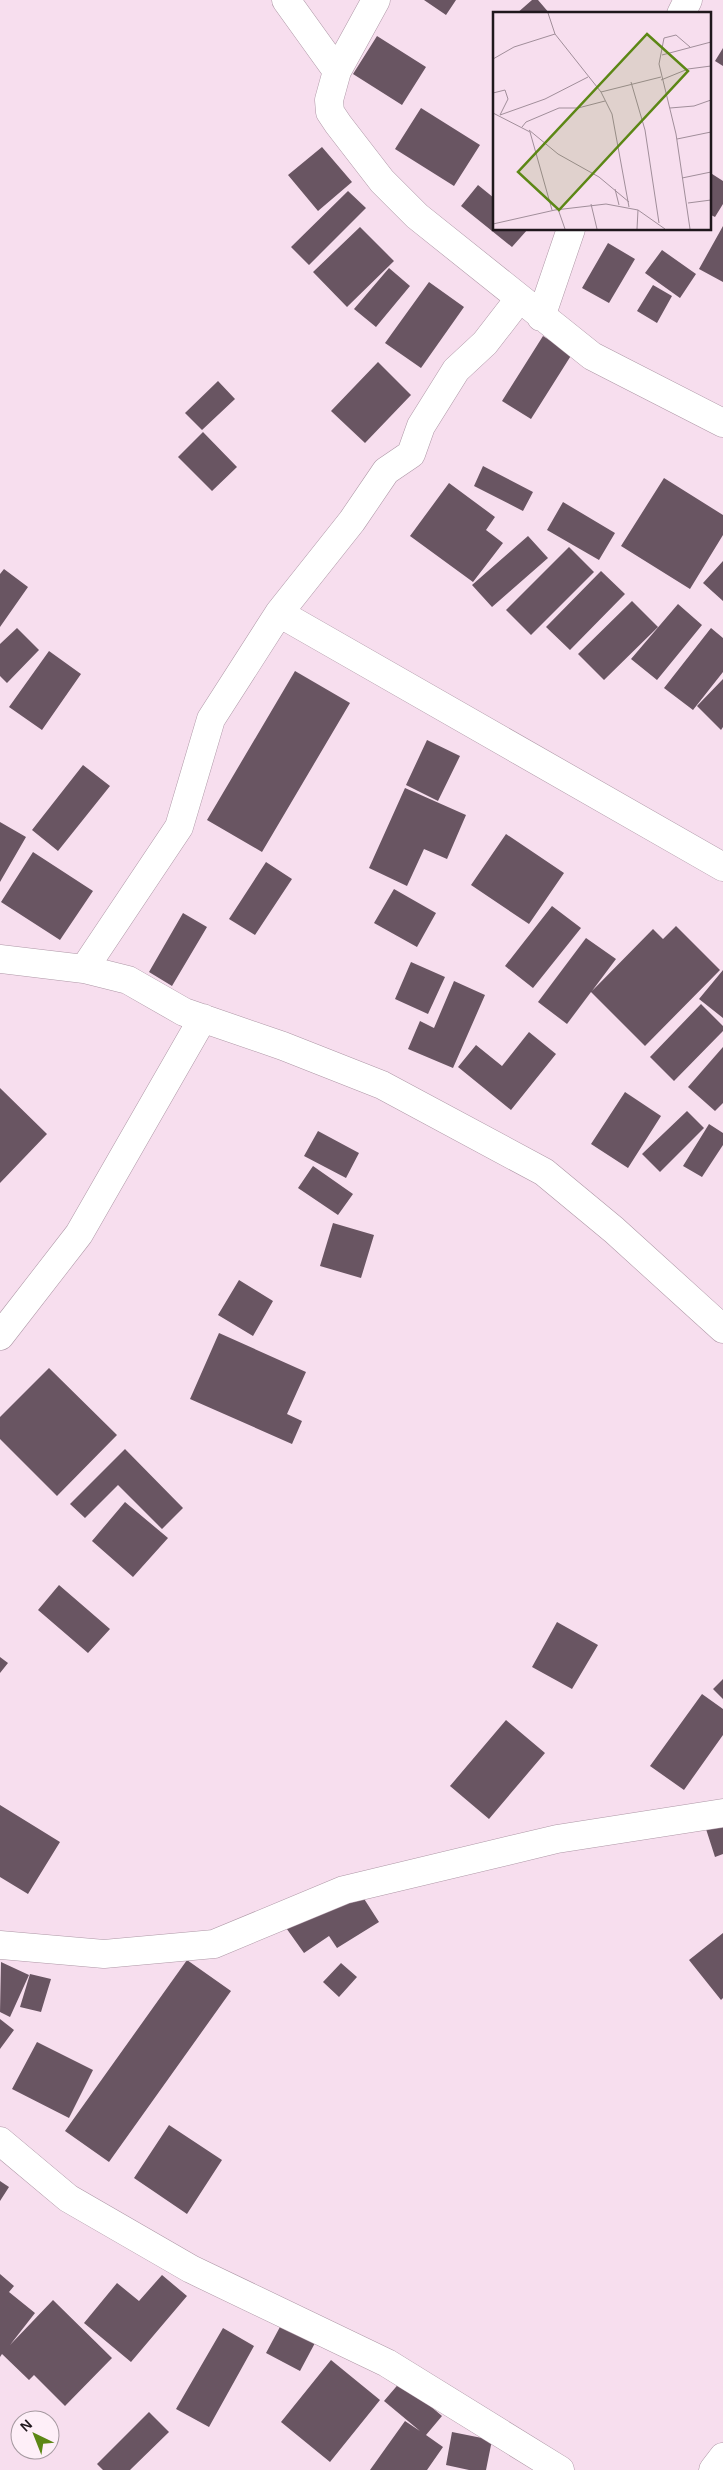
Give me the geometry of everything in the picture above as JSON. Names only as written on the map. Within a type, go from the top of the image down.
[{"type":"street","points":[[286,0],[338,72]]},
{"type":"street","points":[[376,0],[338,72],[329,100],[330,112],[382,181],[417,216],[592,356],[723,423]]},
{"type":"street","points":[[682,12],[688,0]]},
{"type":"street","points":[[541,317],[571,230]]},
{"type":"street","points":[[84,969],[179,828],[211,719],[279,613],[352,522],[386,471],[411,454],[421,426],[456,370],[485,343],[519,299]]},
{"type":"street","points":[[279,613],[723,867]]},
{"type":"street","points":[[0,959],[84,969],[128,980],[184,1012],[284,1046],[382,1085],[544,1172],[614,1230],[723,1329]]},
{"type":"street","points":[[0,1336],[79,1234],[203,1018]]},
{"type":"street","points":[[0,1945],[104,1954],[214,1944],[344,1890],[558,1839],[723,1814]]},
{"type":"street","points":[[0,2141],[68,2198],[191,2269],[387,2363],[560,2470]]},
{"type":"building","points":[[424,0],[456,0],[446,15]]},
{"type":"building","points":[[532,0],[538,0],[548,12],[518,12]]},
{"type":"building","points":[[377,36],[426,67],[402,105],[353,74]]},
{"type":"building","points":[[723,48],[723,66],[715,61]]},
{"type":"building","points":[[421,108],[480,145],[454,186],[395,149]]},
{"type":"building","points":[[322,147],[352,182],[318,211],[288,175]]},
{"type":"building","points":[[710,173],[723,181],[723,204],[715,217],[710,214]]},
{"type":"building","points":[[478,185],[493,197],[493,230],[527,230],[512,247],[461,206]]},
{"type":"building","points":[[348,191],[366,208],[309,265],[291,247]]},
{"type":"building","points":[[723,226],[723,282],[699,269]]},
{"type":"building","points":[[360,227],[394,261],[347,307],[313,272]]},
{"type":"building","points":[[608,243],[635,259],[609,303],[582,288]]},
{"type":"building","points":[[662,250],[696,274],[680,298],[645,273]]},
{"type":"building","points":[[389,268],[410,286],[376,327],[354,309]]},
{"type":"building","points":[[429,282],[464,307],[421,368],[385,343]]},
{"type":"building","points":[[653,285],[672,296],[657,323],[637,311]]},
{"type":"building","points":[[543,336],[572,354],[531,419],[502,401]]},
{"type":"building","points":[[378,362],[411,395],[365,443],[331,411]]},
{"type":"building","points":[[218,381],[235,399],[202,430],[185,413]]},
{"type":"building","points":[[203,432],[237,467],[212,491],[178,457]]},
{"type":"building","points":[[483,466],[533,492],[523,511],[474,486]]},
{"type":"building","points":[[664,478],[723,515],[723,535],[690,589],[621,546]]},
{"type":"building","points":[[449,483],[495,517],[486,530],[503,543],[473,582],[410,536]]},
{"type":"building","points":[[563,502],[615,533],[599,560],[547,530]]},
{"type":"building","points":[[528,536],[548,558],[492,607],[472,585]]},
{"type":"building","points":[[569,547],[594,572],[531,635],[506,610]]},
{"type":"building","points":[[723,561],[723,601],[703,583]]},
{"type":"building","points":[[4,569],[28,587],[0,627],[0,574]]},
{"type":"building","points":[[601,571],[625,594],[570,650],[546,627]]},
{"type":"building","points":[[632,601],[658,627],[604,680],[578,654]]},
{"type":"building","points":[[678,604],[702,625],[657,680],[631,659]]},
{"type":"building","points":[[17,628],[39,650],[7,683],[0,676],[0,644]]},
{"type":"building","points":[[711,628],[723,638],[723,672],[693,710],[664,688]]},
{"type":"building","points":[[49,651],[81,674],[42,730],[9,707]]},
{"type":"building","points":[[295,671],[350,703],[262,852],[207,820]]},
{"type":"building","points":[[723,679],[723,727],[721,730],[697,706]]},
{"type":"building","points":[[427,740],[460,756],[438,801],[406,785]]},
{"type":"building","points":[[83,765],[110,786],[58,851],[32,830]]},
{"type":"building","points":[[405,788],[466,815],[447,859],[424,849],[407,886],[369,868]]},
{"type":"building","points":[[0,822],[26,837],[0,882]]},
{"type":"building","points":[[506,834],[564,873],[529,924],[471,885]]},
{"type":"building","points":[[33,852],[93,891],[60,940],[1,902]]},
{"type":"building","points":[[266,862],[292,879],[255,935],[229,919]]},
{"type":"building","points":[[394,889],[436,913],[417,947],[374,923]]},
{"type":"building","points":[[552,906],[581,928],[533,988],[505,966]]},
{"type":"building","points":[[183,913],[207,927],[172,986],[149,972]]},
{"type":"building","points":[[676,926],[720,970],[645,1046],[591,992],[567,1024],[538,1002],[586,938],[616,959],[592,991],[653,929],[663,939]]},
{"type":"building","points":[[411,962],[445,977],[428,1014],[395,999]]},
{"type":"building","points":[[723,970],[723,1018],[699,999]]},
{"type":"building","points":[[454,981],[485,995],[453,1068],[408,1049],[420,1021],[434,1028]]},
{"type":"building","points":[[701,1004],[723,1026],[723,1031],[674,1081],[650,1057]]},
{"type":"building","points":[[529,1032],[556,1054],[511,1110],[458,1067],[476,1045],[502,1066]]},
{"type":"building","points":[[723,1047],[723,1103],[715,1111],[688,1087]]},
{"type":"building","points":[[0,1088],[47,1134],[0,1183]]},
{"type":"building","points":[[625,1092],[661,1116],[628,1168],[591,1144]]},
{"type":"building","points":[[687,1111],[704,1128],[660,1172],[642,1154]]},
{"type":"building","points":[[709,1124],[723,1133],[723,1145],[702,1177],[683,1166]]},
{"type":"building","points":[[318,1131],[359,1153],[346,1178],[304,1156]]},
{"type":"building","points":[[313,1166],[353,1194],[338,1215],[298,1188]]},
{"type":"building","points":[[333,1223],[374,1235],[361,1278],[320,1266]]},
{"type":"building","points":[[239,1280],[273,1301],[253,1336],[218,1315]]},
{"type":"building","points":[[219,1333],[306,1372],[287,1414],[302,1421],[292,1444],[190,1399]]},
{"type":"building","points":[[49,1368],[117,1435],[57,1496],[0,1439],[0,1417]]},
{"type":"building","points":[[125,1449],[183,1508],[162,1529],[118,1485],[85,1518],[70,1504]]},
{"type":"building","points":[[125,1502],[168,1538],[133,1577],[92,1541]]},
{"type":"building","points":[[59,1585],[110,1629],[88,1653],[38,1610]]},
{"type":"building","points":[[557,1622],[598,1645],[572,1689],[532,1667]]},
{"type":"building","points":[[0,1657],[8,1663],[0,1673]]},
{"type":"building","points":[[723,1679],[723,1699],[713,1689]]},
{"type":"building","points":[[702,1694],[723,1709],[723,1735],[684,1790],[650,1766]]},
{"type":"building","points":[[506,1720],[545,1753],[489,1819],[450,1786]]},
{"type":"building","points":[[0,1805],[60,1842],[28,1894],[0,1877]]},
{"type":"building","points":[[723,1824],[723,1854],[715,1857],[706,1829]]},
{"type":"building","points":[[352,1880],[379,1922],[337,1948],[329,1936],[304,1953],[284,1925]]},
{"type":"building","points":[[723,1933],[723,1998],[721,2000],[689,1960]]},
{"type":"building","points":[[187,1960],[231,1991],[109,2162],[65,2131]]},
{"type":"building","points":[[1,1962],[29,1975],[10,2017],[0,2012]]},
{"type":"building","points":[[341,1963],[357,1977],[339,1997],[323,1982]]},
{"type":"building","points":[[30,1974],[51,1979],[41,2012],[20,2007]]},
{"type":"building","points":[[0,2019],[14,2030],[0,2049]]},
{"type":"building","points":[[37,2042],[93,2070],[69,2118],[12,2089]]},
{"type":"building","points":[[169,2125],[222,2160],[187,2214],[134,2178]]},
{"type":"building","points":[[0,2181],[9,2187],[0,2201]]},
{"type":"building","points":[[0,2274],[14,2286],[9,2292],[35,2313],[10,2345],[53,2300],[112,2358],[65,2406],[34,2375],[29,2380],[2,2354],[0,2357]]},
{"type":"building","points":[[162,2275],[187,2296],[131,2362],[84,2323],[117,2283],[139,2301]]},
{"type":"building","points":[[281,2325],[315,2343],[300,2371],[266,2353]]},
{"type":"building","points":[[223,2328],[254,2346],[209,2427],[176,2409]]},
{"type":"building","points":[[331,2360],[380,2400],[330,2462],[281,2422]]},
{"type":"building","points":[[401,2381],[442,2416],[426,2435],[443,2447],[427,2470],[370,2470],[405,2421],[420,2431],[384,2401]]},
{"type":"building","points":[[149,2412],[169,2432],[130,2470],[103,2470],[97,2464]]},
{"type":"building","points":[[452,2432],[492,2440],[486,2470],[469,2470],[446,2465]]}]
